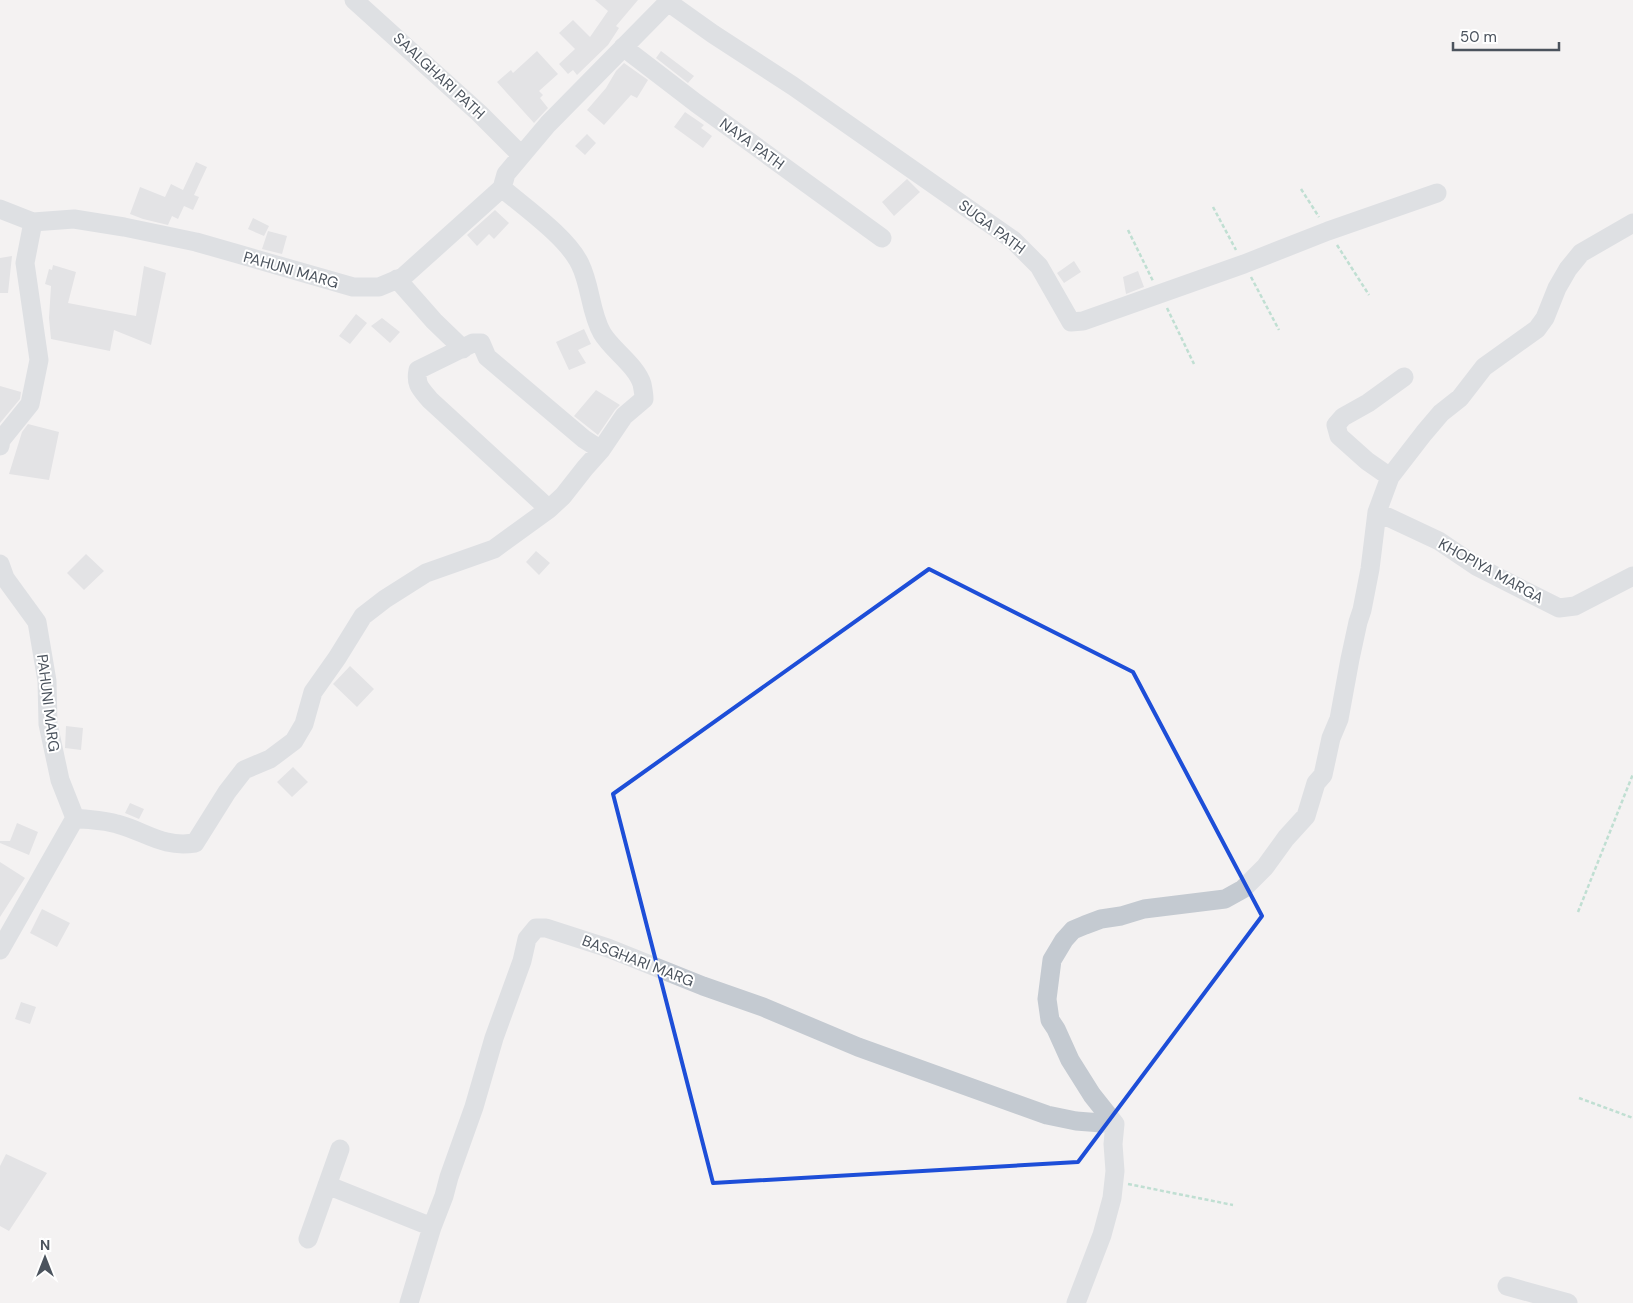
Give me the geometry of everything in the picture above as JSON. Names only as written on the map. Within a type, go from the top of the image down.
[{"type":"street","name":"SAALGHARI PATH","points":[[354,0],[479,113],[521,155]]},
{"type":"street","name":"PAHUNI MARG","points":[[33,222],[74,218],[124,226],[196,242],[353,287],[379,286],[403,277],[502,188],[506,174],[548,124],[669,1]]},
{"type":"street","name":"SUGA PATH","points":[[669,1],[1013,240],[1039,266],[1070,322],[1083,321],[1244,264],[1328,231],[1437,194]]},
{"type":"street","name":"NAYA PATH","points":[[622,47],[882,238]]},
{"type":"street","points":[[0,950],[75,818],[117,824],[158,841],[182,845],[195,843],[227,792],[244,770],[270,759],[294,741],[304,724],[313,692],[363,616],[384,599],[426,573],[494,548],[549,509],[563,496],[602,450],[624,416],[644,399],[642,383],[636,373],[603,334],[596,320],[585,276],[571,250],[502,188]]},
{"type":"street","points":[[0,209],[33,222],[24,263],[40,360],[30,404],[1,440],[0,446]]},
{"type":"street","points":[[1078,1303],[1102,1236],[1115,1181],[1113,1144],[1115,1124],[1092,1095],[1070,1060],[1050,1020],[1047,1000],[1052,960],[1064,940],[1073,930],[1085,925],[1102,919],[1144,910],[1225,899],[1243,889],[1265,867],[1286,838],[1306,816],[1316,783],[1323,775],[1331,738],[1339,719],[1370,569],[1377,512],[1390,477],[1441,413],[1460,398],[1484,367],[1537,329],[1545,318],[1557,288],[1575,260],[1581,254],[1633,223]]},
{"type":"street","points":[[396,280],[463,349]]},
{"type":"street","points":[[549,509],[430,400],[419,387],[416,378],[418,370],[481,342],[487,357],[584,439],[602,450]]},
{"type":"street","points":[[1390,477],[1367,461],[1339,436],[1336,425],[1343,417],[1404,377]]},
{"type":"street","name":"KHOPIYA MARGA","points":[[1377,512],[1439,541],[1476,566],[1559,608],[1575,606],[1633,576]]},
{"type":"street","name":"PAHUNI MARG","points":[[0,564],[5,578],[37,622],[47,681],[48,724],[60,780],[75,818]]},
{"type":"street","name":"BASGHARI MARG","points":[[409,1303],[432,1227],[474,1107],[494,1038],[522,961],[527,939],[536,928],[546,928],[608,948],[703,986],[763,1007],[858,1047],[1046,1115],[1076,1121],[1115,1124]]},
{"type":"street","points":[[308,1240],[340,1149]]},
{"type":"street","points":[[327,1185],[432,1227]]},
{"type":"street","points":[[1507,1286],[1568,1303]]},
{"type":"path","points":[[1578,912],[1633,774]]},
{"type":"path","points":[[1579,1098],[1633,1118]]},
{"type":"path","points":[[1115,1181],[1232,1204]]},
{"type":"highlighted area","points":[[929,569],[1133,672],[1262,916],[1078,1162],[713,1183],[613,794]]},
{"type":"building","points":[[595,0],[638,0],[616,26],[619,28],[608,45],[577,75],[573,70],[568,74],[559,64],[575,49],[559,33],[573,20],[590,37],[608,11]]},
{"type":"building","points":[[537,51],[558,74],[539,91],[543,95],[540,98],[548,108],[534,123],[497,82],[511,70],[513,73]]},
{"type":"building","points":[[661,51],[694,76],[688,83],[656,58]]},
{"type":"building","points":[[624,63],[648,80],[637,98],[631,95],[604,125],[587,110]]},
{"type":"building","points":[[685,112],[704,125],[701,128],[712,136],[703,148],[674,127]]},
{"type":"building","points":[[587,134],[596,143],[585,155],[575,146]]},
{"type":"building","points":[[196,162],[207,167],[194,195],[199,197],[193,210],[184,206],[178,219],[172,216],[168,225],[130,214],[140,187],[165,197],[171,184],[183,190]]},
{"type":"building","points":[[907,179],[920,192],[894,216],[882,202]]},
{"type":"building","points":[[495,210],[509,223],[494,239],[489,234],[477,246],[467,235]]},
{"type":"building","points":[[253,218],[269,226],[264,236],[248,229]]},
{"type":"building","points":[[268,231],[287,236],[282,254],[262,249]]},
{"type":"building","points":[[12,256],[8,293],[0,293],[0,258]]},
{"type":"building","points":[[1074,261],[1081,272],[1064,283],[1057,273]]},
{"type":"building","points":[[53,265],[76,272],[68,303],[136,316],[144,266],[166,273],[151,345],[114,330],[110,351],[51,339],[49,318],[51,286],[45,284],[49,269],[52,270]]},
{"type":"building","points":[[1138,271],[1144,287],[1126,294],[1123,277]]},
{"type":"building","points":[[356,314],[367,323],[350,344],[339,336]]},
{"type":"building","points":[[382,318],[400,332],[390,343],[371,326]]},
{"type":"building","points":[[584,329],[591,344],[578,350],[586,363],[569,370],[556,342]]},
{"type":"building","points":[[0,386],[21,392],[20,399],[0,423]]},
{"type":"building","points":[[596,390],[620,405],[598,435],[574,416]]},
{"type":"building","points":[[28,424],[59,432],[49,480],[9,474],[22,432]]},
{"type":"building","points":[[536,551],[550,563],[539,575],[526,562]]},
{"type":"building","points":[[86,554],[104,571],[84,590],[67,573]]},
{"type":"building","points":[[350,666],[374,689],[357,707],[333,684]]},
{"type":"building","points":[[66,726],[83,728],[81,750],[65,748]]},
{"type":"building","points":[[293,767],[308,782],[292,797],[277,782]]},
{"type":"building","points":[[130,803],[144,809],[139,819],[125,813]]},
{"type":"building","points":[[17,823],[38,832],[29,855],[0,843],[0,841],[10,841]]},
{"type":"building","points":[[0,862],[25,878],[0,917]]},
{"type":"building","points":[[42,909],[70,923],[57,947],[30,933]]},
{"type":"building","points":[[21,1002],[36,1007],[30,1024],[15,1019]]},
{"type":"building","points":[[6,1154],[47,1173],[9,1231],[0,1226],[0,1166]]}]
